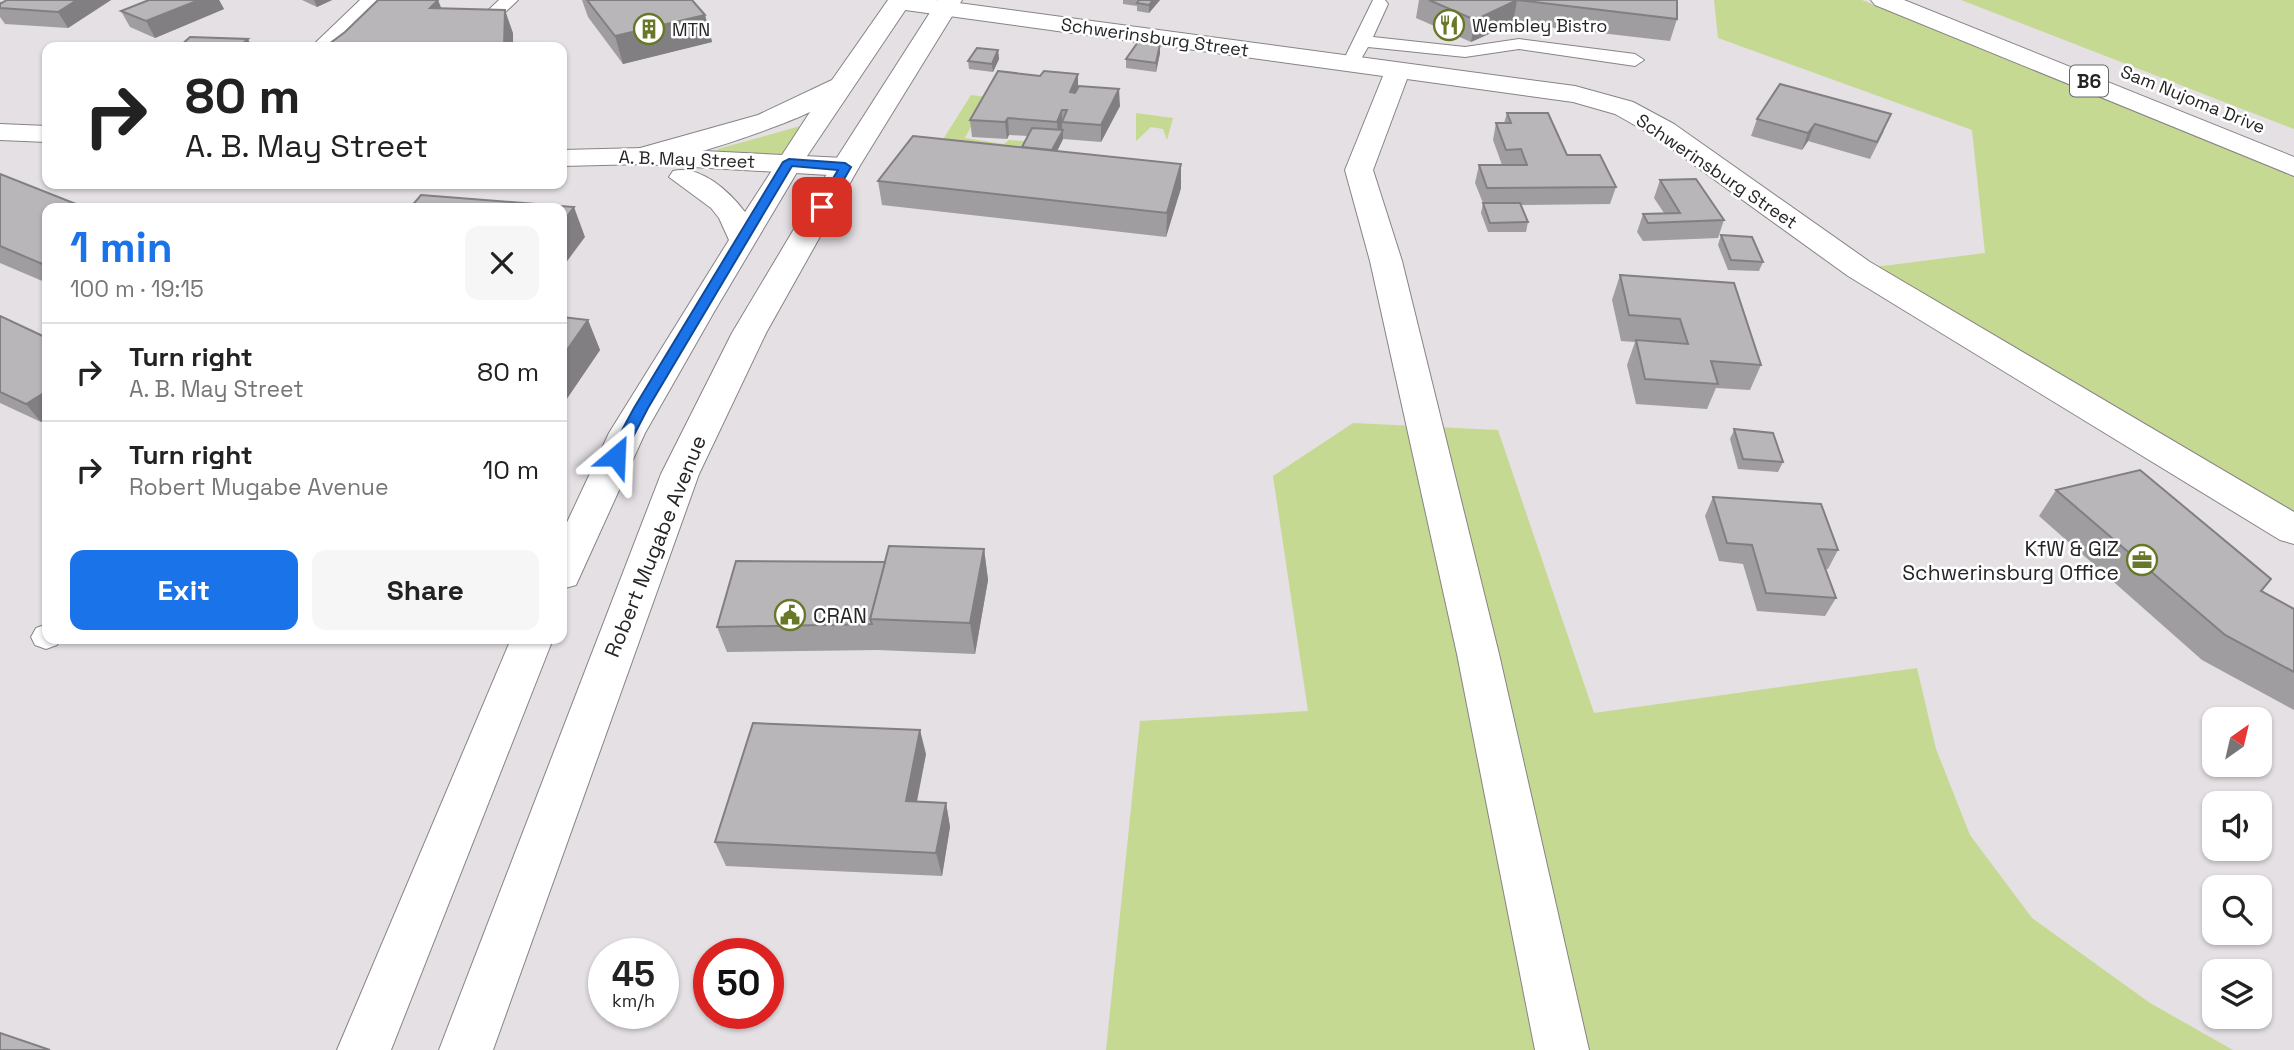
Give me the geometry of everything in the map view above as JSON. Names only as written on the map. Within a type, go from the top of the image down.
[{"type":"main road","name":"Sam Nujoma Drive","points":[[1883,0],[2294,167]]},
{"type":"main road","name":"Sam Nujoma Drive","points":[[1935,0],[2115,68]]},
{"type":"main road","name":"Schwerinsburg Street","points":[[899,1],[946,4],[1355,52],[1398,70],[1575,94],[1624,108],[1664,130],[1859,269],[2294,530]]},
{"type":"main road","points":[[567,563],[627,433],[783,173],[899,1]]},
{"type":"main road","points":[[329,42],[379,3]]},
{"type":"main road","name":"Robert Mugabe Avenue","points":[[467,1050],[680,474],[749,333],[946,4]]},
{"type":"main road","points":[[1398,70],[1359,170],[1386,261],[1478,654],[1562,1050]]},
{"type":"main road","points":[[643,156],[723,137],[771,120],[807,105],[843,83]]},
{"type":"main road","points":[[0,132],[42,134]]},
{"type":"main road","name":"A. B. May Street","points":[[567,158],[643,156],[840,177]]},
{"type":"main road","name":"A. B. May Street","points":[[567,158],[642,173],[683,177],[783,173]]},
{"type":"main road","points":[[683,177],[722,202],[736,217],[744,240]]},
{"type":"main road","points":[[364,1050],[530,644]]},
{"type":"lane","points":[[491,16],[509,0]]},
{"type":"lane","points":[[1379,4],[1355,52],[1455,52],[1527,45],[1634,60]]},
{"type":"green space","points":[[1714,0],[1862,0],[2294,170],[2294,530],[1859,269],[1985,253],[1972,130],[1718,38]]},
{"type":"green space","points":[[1961,0],[2294,0],[2294,129]]},
{"type":"green space","points":[[971,95],[987,97],[965,138],[1004,144],[1009,140],[1024,141],[1012,168],[930,160]]},
{"type":"green space","points":[[1136,113],[1173,118],[1167,140],[1163,129],[1151,127],[1136,141]]},
{"type":"green space","points":[[804,125],[784,161],[711,156],[718,149]]},
{"type":"green space","points":[[1353,423],[1498,430],[1594,713],[1917,668],[1936,749],[1970,835],[2032,918],[2150,1003],[2233,1050],[1106,1050],[1140,721],[1308,711],[1273,476]]},
{"type":"building","points":[[7,0],[77,0],[58,12],[0,8],[0,4]]},
{"type":"building","points":[[149,0],[199,0],[146,21],[121,11]]},
{"type":"building","points":[[378,0],[438,0],[430,8],[505,10],[504,42],[332,42]]},
{"type":"building","points":[[587,0],[692,0],[705,15],[615,36]]},
{"type":"building","points":[[1139,0],[1153,0],[1149,5],[1137,3]]},
{"type":"building","points":[[1429,0],[1517,0],[1475,20]]},
{"type":"building","points":[[1517,0],[1677,0],[1677,19]]},
{"type":"building","points":[[190,37],[248,39],[244,42],[184,42]]},
{"type":"building","points":[[1138,42],[1160,44],[1156,63],[1126,59]]},
{"type":"building","points":[[977,48],[998,50],[992,64],[968,61]]},
{"type":"building","points":[[998,71],[1040,76],[1044,71],[1078,74],[1070,92],[1075,93],[1079,86],[1119,89],[1101,125],[1062,122],[1067,110],[1062,110],[1057,122],[1008,118],[1005,122],[970,120]]},
{"type":"building","points":[[1780,84],[1891,114],[1877,142],[1815,124],[1808,133],[1757,119]]},
{"type":"building","points":[[1507,113],[1548,113],[1567,155],[1600,155],[1616,187],[1487,188],[1479,165],[1527,165],[1521,149],[1506,150],[1496,123],[1511,123]]},
{"type":"building","points":[[1032,128],[1063,130],[1052,150],[1022,147]]},
{"type":"building","points":[[913,136],[1181,164],[1167,213],[878,181]]},
{"type":"building","points":[[0,174],[73,203],[42,203],[42,264],[0,246]]},
{"type":"building","points":[[1696,179],[1724,220],[1648,223],[1643,214],[1680,213],[1660,180]]},
{"type":"building","points":[[421,195],[523,203],[414,203]]},
{"type":"building","points":[[1483,203],[1520,203],[1528,222],[1490,223]]},
{"type":"building","points":[[567,206],[574,207],[567,216]]},
{"type":"building","points":[[1721,235],[1752,237],[1763,262],[1731,260]]},
{"type":"building","points":[[1620,275],[1734,283],[1761,365],[1711,361],[1718,384],[1645,379],[1636,340],[1688,344],[1680,319],[1629,315]]},
{"type":"building","points":[[0,316],[42,336],[42,394],[26,404],[0,392]]},
{"type":"building","points":[[567,318],[588,320],[567,350]]},
{"type":"building","points":[[1734,429],[1773,433],[1783,462],[1743,459]]},
{"type":"building","points":[[2140,470],[2271,579],[2261,591],[2294,609],[2294,672],[2225,635],[2056,490]]},
{"type":"building","points":[[1713,497],[1821,504],[1838,550],[1818,549],[1836,598],[1766,593],[1752,545],[1727,543]]},
{"type":"building","points":[[889,546],[984,549],[970,623],[870,619]]},
{"type":"building","points":[[736,561],[885,562],[870,619],[872,624],[717,627]]},
{"type":"building","points":[[753,723],[920,730],[906,801],[946,803],[936,853],[715,842]]},
{"type":"building","points":[[0,1033],[50,1050],[0,1050]]},
{"type":"place","name":"Wembley Bistro","points":[[1449,25]]},
{"type":"place","name":"MTN","points":[[649,29]]},
{"type":"place","name":"KfW & GIZ Schwerinsburg Office","points":[[2142,560]]},
{"type":"place","name":"CRAN","points":[[790,615]]},
{"type":"route","points":[[616,456],[641,408],[789,162],[845,167],[822,207]]}]
